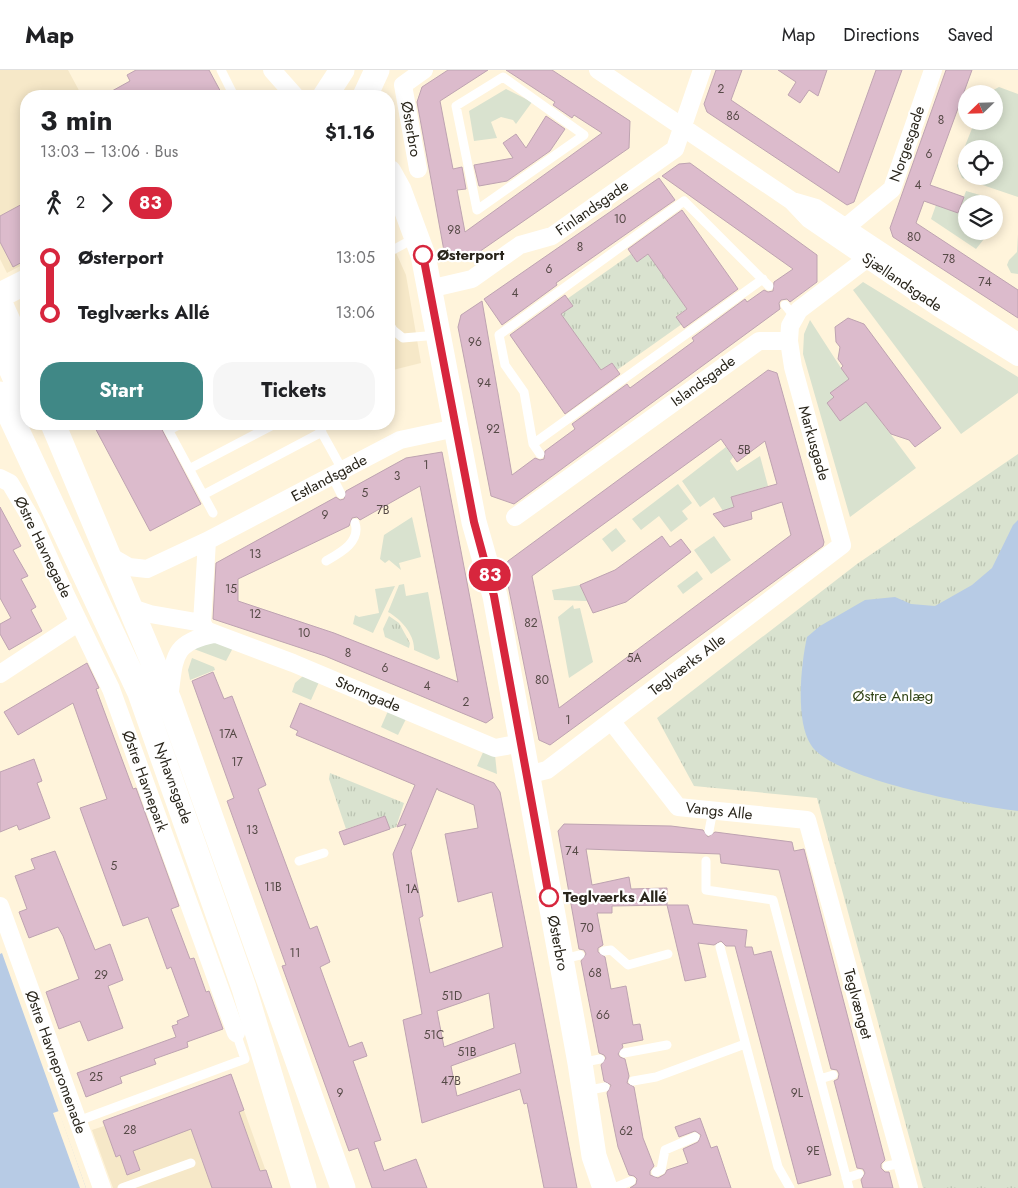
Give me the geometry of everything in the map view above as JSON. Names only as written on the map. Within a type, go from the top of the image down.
[{"type":"street","points":[[272,70],[290,90]]},
{"type":"street","points":[[329,90],[342,70]]},
{"type":"street","points":[[368,90],[377,70]]},
{"type":"street","name":"Østerbro","points":[[418,169],[403,85],[424,70]]},
{"type":"street","name":"Sjællandsgade","points":[[598,70],[792,201],[809,219],[873,254],[1018,342]]},
{"type":"street","name":"Finlandsgade","points":[[429,289],[472,279],[520,245],[552,236],[675,149],[702,70]]},
{"type":"street","name":"Norgesgade","points":[[845,228],[892,189],[933,70]]},
{"type":"street","name":"Østerbro","points":[[395,180],[415,232],[429,289],[474,522],[494,596],[527,775],[570,957],[595,1089],[594,1156],[605,1188]]},
{"type":"street","name":"Sjællandsgade","points":[[792,201],[816,208],[845,228],[873,254],[1018,357]]},
{"type":"street","points":[[395,211],[415,232]]},
{"type":"street","points":[[789,341],[790,311],[799,310],[873,254]]},
{"type":"street","points":[[0,295],[20,285]]},
{"type":"street","points":[[6,322],[20,349]]},
{"type":"street","points":[[6,322],[20,378]]},
{"type":"street","name":"Islandsgade","points":[[515,517],[557,479],[759,340],[789,341]]},
{"type":"street","name":"Markusgade","points":[[789,341],[793,367],[842,545]]},
{"type":"street","name":"Nyhavnsgade","points":[[0,394],[140,693],[200,858],[265,1050],[304,1188]]},
{"type":"street","name":"Estlandsgade","points":[[110,556],[129,567],[147,569],[207,541],[400,440],[456,428]]},
{"type":"street","points":[[40,430],[110,556]]},
{"type":"street","name":"Nyhavnsgade","points":[[56,430],[132,608],[169,700],[343,1188]]},
{"type":"street","name":"Østre Havnegade","points":[[0,478],[10,483],[32,520],[79,622]]},
{"type":"street","points":[[169,700],[174,662],[181,647],[196,639],[208,628],[207,541]]},
{"type":"street","name":"Teglværks Alle","points":[[527,775],[547,770],[842,545]]},
{"type":"street","name":"Stormgade","points":[[132,608],[208,628],[495,748],[522,743]]},
{"type":"street","points":[[0,674],[79,622]]},
{"type":"street","name":"Østre Havnepark","points":[[79,622],[115,697],[236,1032]]},
{"type":"street","name":"Vangs Alle","points":[[612,722],[678,807],[807,820]]},
{"type":"street","name":"Teglvænget","points":[[807,820],[895,1165],[909,1188]]},
{"type":"street","name":"Østre Havnepromenade","points":[[0,906],[102,1188]]},
{"type":"street","points":[[265,1050],[302,1126],[325,1188]]},
{"type":"lane","points":[[220,70],[231,90]]},
{"type":"lane","points":[[503,77],[584,135],[529,174],[477,210],[456,106],[503,77]]},
{"type":"lane","points":[[533,444],[766,282],[684,202],[499,335],[505,366],[524,392],[533,444],[540,454]]},
{"type":"lane","points":[[395,247],[415,232]]},
{"type":"lane","points":[[395,332],[403,338],[438,335]]},
{"type":"lane","points":[[169,430],[213,513]]},
{"type":"lane","points":[[190,469],[264,430]]},
{"type":"lane","points":[[203,495],[316,430]]},
{"type":"lane","points":[[320,430],[337,474],[341,494]]},
{"type":"lane","points":[[326,560],[342,552],[352,542],[355,523]]},
{"type":"lane","points":[[707,809],[709,831]]},
{"type":"lane","points":[[299,861],[324,853]]},
{"type":"lane","points":[[706,861],[706,890],[773,900],[849,1188]]},
{"type":"lane","points":[[720,947],[778,1167],[790,1188]]},
{"type":"lane","points":[[604,951],[611,950],[628,965],[668,954]]},
{"type":"lane","points":[[78,1121],[245,1059],[236,1032]]},
{"type":"lane","points":[[633,1081],[656,1077],[745,1044]]},
{"type":"lane","points":[[624,1053],[668,1045]]},
{"type":"lane","points":[[820,1079],[833,1075]]},
{"type":"lane","points":[[656,1172],[660,1170],[665,1150],[695,1137]]},
{"type":"lane","points":[[122,1188],[191,1163]]},
{"type":"lane","points":[[846,1178],[859,1174]]},
{"type":"lane","points":[[614,1188],[631,1181]]},
{"type":"shaded area","points":[[0,70],[68,70],[79,90],[20,90],[20,266],[7,273],[0,259]]},
{"type":"shaded area","points":[[395,250],[406,275],[421,363],[395,370]]},
{"type":"shaded area","points":[[231,1074],[272,1188],[113,1188],[92,1130],[104,1126],[102,1122]]},
{"type":"green space","points":[[1003,88],[1018,94],[1018,197],[983,185],[1003,185],[1003,140],[967,140],[971,130],[1003,130]]},
{"type":"green space","points":[[506,89],[532,102],[516,124],[513,120],[501,117],[491,122],[497,138],[474,141],[469,111]]},
{"type":"green space","points":[[966,191],[980,195],[965,195]]},
{"type":"green space","points":[[936,205],[958,213],[958,237],[931,219]]},
{"type":"green space","points":[[1018,234],[1018,274],[1011,273],[1007,265],[1017,252]]},
{"type":"green space","points":[[962,240],[983,240],[976,249]]},
{"type":"green space","points":[[631,254],[637,262],[648,254],[687,309],[676,316],[682,324],[617,370],[612,363],[601,370],[561,314],[572,306],[567,299]]},
{"type":"green space","points":[[863,282],[1018,377],[1018,393],[961,434],[853,290]]},
{"type":"green space","points":[[810,320],[841,368],[916,468],[850,517],[803,354],[804,334]]},
{"type":"green space","points":[[726,447],[733,457],[730,461],[737,471],[760,456],[768,486],[731,497],[734,507],[723,511],[714,497],[700,507],[682,481]]},
{"type":"green space","name":"Østre Anlæg","points":[[1018,454],[1018,1188],[923,1188],[817,798],[694,786],[657,718],[857,564]]},
{"type":"green space","points":[[678,484],[692,503],[682,511],[688,519],[671,532],[659,516],[641,530],[632,519]]},
{"type":"green space","points":[[412,517],[421,557],[399,563],[401,570],[389,560],[385,563],[380,559],[384,535]]},
{"type":"green space","points":[[616,528],[626,541],[612,552],[602,539]]},
{"type":"green space","points":[[714,536],[731,560],[711,574],[694,550]]},
{"type":"green space","points":[[697,571],[703,579],[683,594],[677,586]]},
{"type":"green space","points":[[404,584],[406,596],[428,592],[440,658],[437,660],[414,650],[410,633],[398,619],[388,612],[399,585]]},
{"type":"green space","points":[[580,585],[587,601],[554,600],[552,590]]},
{"type":"green space","points":[[395,586],[373,633],[353,624],[355,615],[359,617],[379,613],[375,589]]},
{"type":"green space","points":[[573,605],[574,609],[580,608],[593,662],[569,678],[558,617]]},
{"type":"green space","points":[[389,616],[399,623],[410,643],[409,648],[385,637],[383,629]]},
{"type":"green space","points":[[209,641],[234,646],[226,661],[194,649]]},
{"type":"green space","points":[[192,658],[214,667],[215,670],[190,680],[188,670]]},
{"type":"green space","points":[[303,676],[319,682],[311,700],[292,692],[295,683]]},
{"type":"green space","points":[[388,711],[406,719],[398,735],[381,727]]},
{"type":"green space","points":[[484,750],[495,755],[497,774],[477,766]]},
{"type":"green space","points":[[330,773],[404,803],[396,827],[390,829],[385,816],[346,829],[329,779]]},
{"type":"water","points":[[1018,520],[1018,811],[907,789],[846,769],[824,757],[811,745],[803,722],[801,677],[807,637],[820,626],[865,600],[895,597],[911,604],[935,606],[972,585],[992,568],[1013,525]]},
{"type":"water","points":[[2,953],[86,1188],[0,1188],[0,954]]},
{"type":"pier","points":[[59,1111],[86,1188],[80,1188],[53,1113]]},
{"type":"building","points":[[136,70],[209,70],[220,90],[114,90],[130,81],[127,75]]},
{"type":"building","points":[[448,70],[488,70],[440,101],[453,169],[462,167],[466,189],[457,190],[465,232],[602,133],[574,115],[572,118],[553,105],[555,102],[506,70],[552,70],[630,121],[629,148],[466,261],[444,251],[417,102],[422,87]]},
{"type":"building","points":[[716,70],[742,70],[731,100],[839,173],[876,70],[902,70],[854,202],[847,205],[707,112],[704,104]]},
{"type":"building","points":[[778,70],[827,70],[818,96],[809,90],[800,103],[788,95],[796,82]]},
{"type":"building","points":[[946,70],[972,70],[967,85],[958,85],[958,108],[930,185],[958,195],[958,213],[924,201],[916,223],[1018,290],[1018,318],[893,237],[890,228]]},
{"type":"building","points":[[546,116],[565,129],[550,151],[507,181],[479,186],[474,165],[513,158],[503,143],[516,134],[526,148]]},
{"type":"building","points":[[690,163],[817,255],[817,282],[790,302],[787,299],[781,300],[779,303],[780,309],[514,504],[491,496],[458,327],[461,315],[482,301],[512,475],[535,458],[544,459],[545,451],[575,429],[572,424],[627,384],[630,388],[694,341],[692,338],[745,299],[747,302],[764,290],[768,292],[773,291],[774,282],[793,269],[662,176],[679,164]]},
{"type":"building","points":[[659,178],[675,200],[556,283],[557,285],[502,325],[484,299]]},
{"type":"building","points":[[20,205],[20,263],[13,267],[0,242],[0,216]]},
{"type":"building","points":[[682,210],[738,289],[684,328],[676,317],[687,309],[648,254],[637,262],[628,249]]},
{"type":"building","points":[[565,295],[573,306],[561,314],[601,370],[612,363],[620,374],[565,414],[510,335]]},
{"type":"building","points":[[848,318],[864,324],[941,428],[915,447],[909,440],[891,434],[866,402],[840,421],[827,403],[834,397],[830,393],[849,379],[841,368],[843,366],[838,359],[840,347],[836,342],[835,327]]},
{"type":"building","points":[[768,370],[777,373],[824,542],[823,546],[550,745],[539,740],[505,570],[508,561]],"holes":[[[721,439],[737,462],[765,441],[777,484],[731,497],[734,507],[713,514],[724,527],[752,519],[751,512],[782,502],[791,535],[559,708],[532,576]]]},
{"type":"building","points":[[96,430],[162,430],[201,504],[150,531]]},
{"type":"building","points":[[442,452],[493,718],[486,723],[325,656],[213,619],[216,563],[336,497],[340,500],[344,499],[346,491],[406,458]],"holes":[[[420,486],[458,682],[334,633],[238,601],[238,579],[349,526],[352,518],[357,517],[360,520]]]},
{"type":"building","points":[[0,507],[21,546],[13,550],[28,576],[21,579],[36,607],[31,610],[42,631],[9,650],[0,634],[0,624],[11,618],[0,598]]},
{"type":"building","points":[[662,536],[670,547],[681,539],[691,552],[626,602],[593,613],[580,585],[615,570]]},
{"type":"building","points":[[87,663],[99,688],[96,689],[133,789],[136,788],[179,906],[171,909],[190,959],[194,958],[206,992],[209,991],[223,1029],[187,1042],[188,1047],[154,1059],[156,1064],[120,1077],[122,1083],[86,1097],[77,1073],[176,1037],[172,1026],[178,1024],[177,1021],[189,1016],[171,967],[167,969],[148,917],[123,926],[80,808],[107,799],[73,703],[18,735],[4,712]]},
{"type":"building","points":[[213,672],[224,699],[232,696],[266,785],[258,789],[310,929],[317,926],[330,962],[320,967],[349,1047],[362,1042],[367,1056],[353,1061],[381,1140],[374,1142],[384,1171],[416,1159],[427,1188],[372,1188],[358,1148],[349,1151],[282,966],[286,965],[227,801],[234,798],[192,681]]},
{"type":"building","points":[[300,703],[494,783],[500,792],[577,1188],[544,1188],[527,1103],[524,1104],[520,1089],[422,1123],[403,1020],[422,1014],[393,854],[406,824],[397,827],[415,785],[296,735],[298,731],[290,727]],"holes":[[[437,788],[474,805],[478,828],[445,834],[458,902],[492,892],[503,947],[430,973],[419,918],[423,916],[411,851]],[[489,993],[494,1028],[444,1047],[437,1011]],[[515,1043],[521,1073],[457,1096],[451,1066]]]},
{"type":"building","points":[[34,759],[42,781],[37,783],[50,818],[19,830],[17,825],[0,832],[0,772]]},
{"type":"building","points":[[385,816],[390,829],[344,845],[339,832]]},
{"type":"building","points":[[564,824],[671,826],[703,830],[708,837],[715,832],[792,842],[794,851],[804,849],[885,1160],[881,1164],[881,1168],[885,1172],[889,1172],[893,1188],[863,1188],[861,1180],[865,1173],[863,1169],[857,1168],[834,1081],[838,1079],[839,1074],[837,1070],[831,1069],[779,870],[721,863],[720,854],[586,849],[592,885],[629,877],[631,889],[667,888],[667,905],[612,906],[612,913],[597,913],[603,945],[598,948],[598,952],[605,957],[611,989],[626,986],[633,1025],[640,1024],[643,1040],[622,1044],[623,1047],[618,1054],[625,1059],[629,1076],[627,1083],[634,1087],[643,1138],[654,1166],[650,1171],[650,1175],[658,1178],[665,1174],[667,1170],[688,1163],[683,1149],[698,1142],[701,1135],[695,1131],[679,1137],[675,1127],[700,1118],[711,1148],[717,1146],[731,1188],[630,1188],[636,1184],[637,1179],[629,1175],[618,1147],[607,1093],[611,1085],[604,1081],[601,1065],[606,1058],[599,1053],[581,961],[586,954],[584,950],[579,949],[558,831]]},
{"type":"building","points":[[55,851],[95,950],[110,944],[123,980],[108,986],[123,1028],[88,1041],[80,1021],[59,1029],[46,992],[79,979],[63,936],[58,927],[29,938],[19,912],[27,909],[15,876],[35,869],[31,859]]},
{"type":"building","points":[[667,905],[688,905],[693,924],[747,930],[745,947],[752,947],[754,955],[771,951],[831,1175],[798,1184],[735,946],[726,946],[721,941],[714,945],[698,943],[706,977],[685,981]]},
{"type":"building","points":[[231,1074],[244,1110],[239,1112],[260,1171],[266,1170],[272,1188],[212,1188],[191,1129],[133,1151],[140,1170],[127,1175],[120,1155],[116,1157],[103,1121]]},
{"type":"bus line","name":"83","points":[[423,255],[474,522],[489,573],[512,687],[549,897]]},
{"type":"place","name":"Østerport","points":[[423,255]]},
{"type":"place","name":"Teglværks Allé","points":[[549,897]]}]
